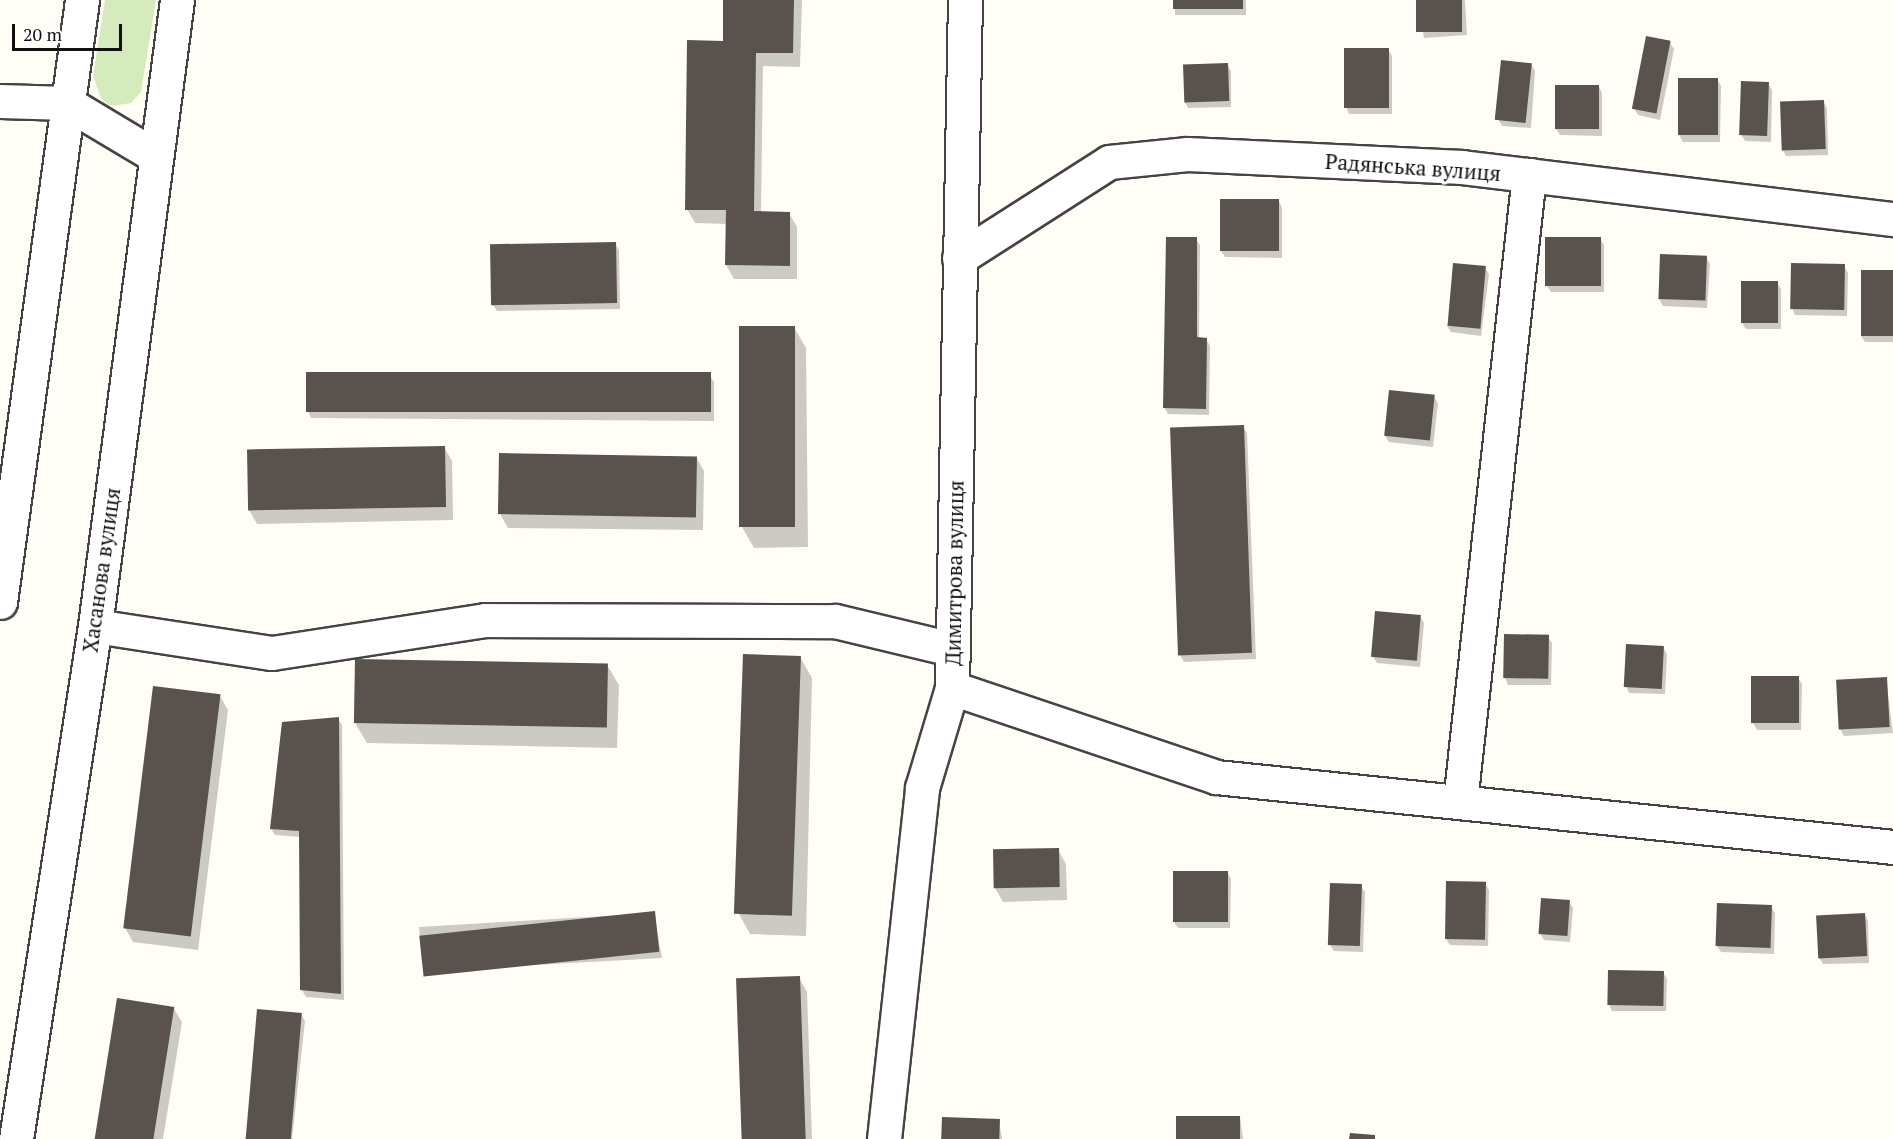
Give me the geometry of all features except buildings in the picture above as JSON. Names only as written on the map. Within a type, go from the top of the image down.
[{"type":"street","points":[[0,602],[82,0]]},
{"type":"street","name":"Хасанова вулиця","points":[[16,1139],[94,626],[154,155],[177,0]]},
{"type":"street","name":"Димитрова вулиця","points":[[884,1139],[922,788],[952,687],[965,0]]},
{"type":"street","points":[[0,101],[67,102],[154,155]]},
{"type":"street","name":"Радянська вулиця","points":[[959,258],[1109,162],[1188,154],[1462,167],[1893,219]]},
{"type":"street","points":[[1460,802],[1529,176]]},
{"type":"street","points":[[94,626],[272,653],[485,620],[835,621],[952,649]]},
{"type":"street","points":[[952,687],[1216,777],[1893,847]]},
{"type":"green space","points":[[105,0],[156,0],[141,92],[131,103],[108,105],[101,98],[93,76]]}]
